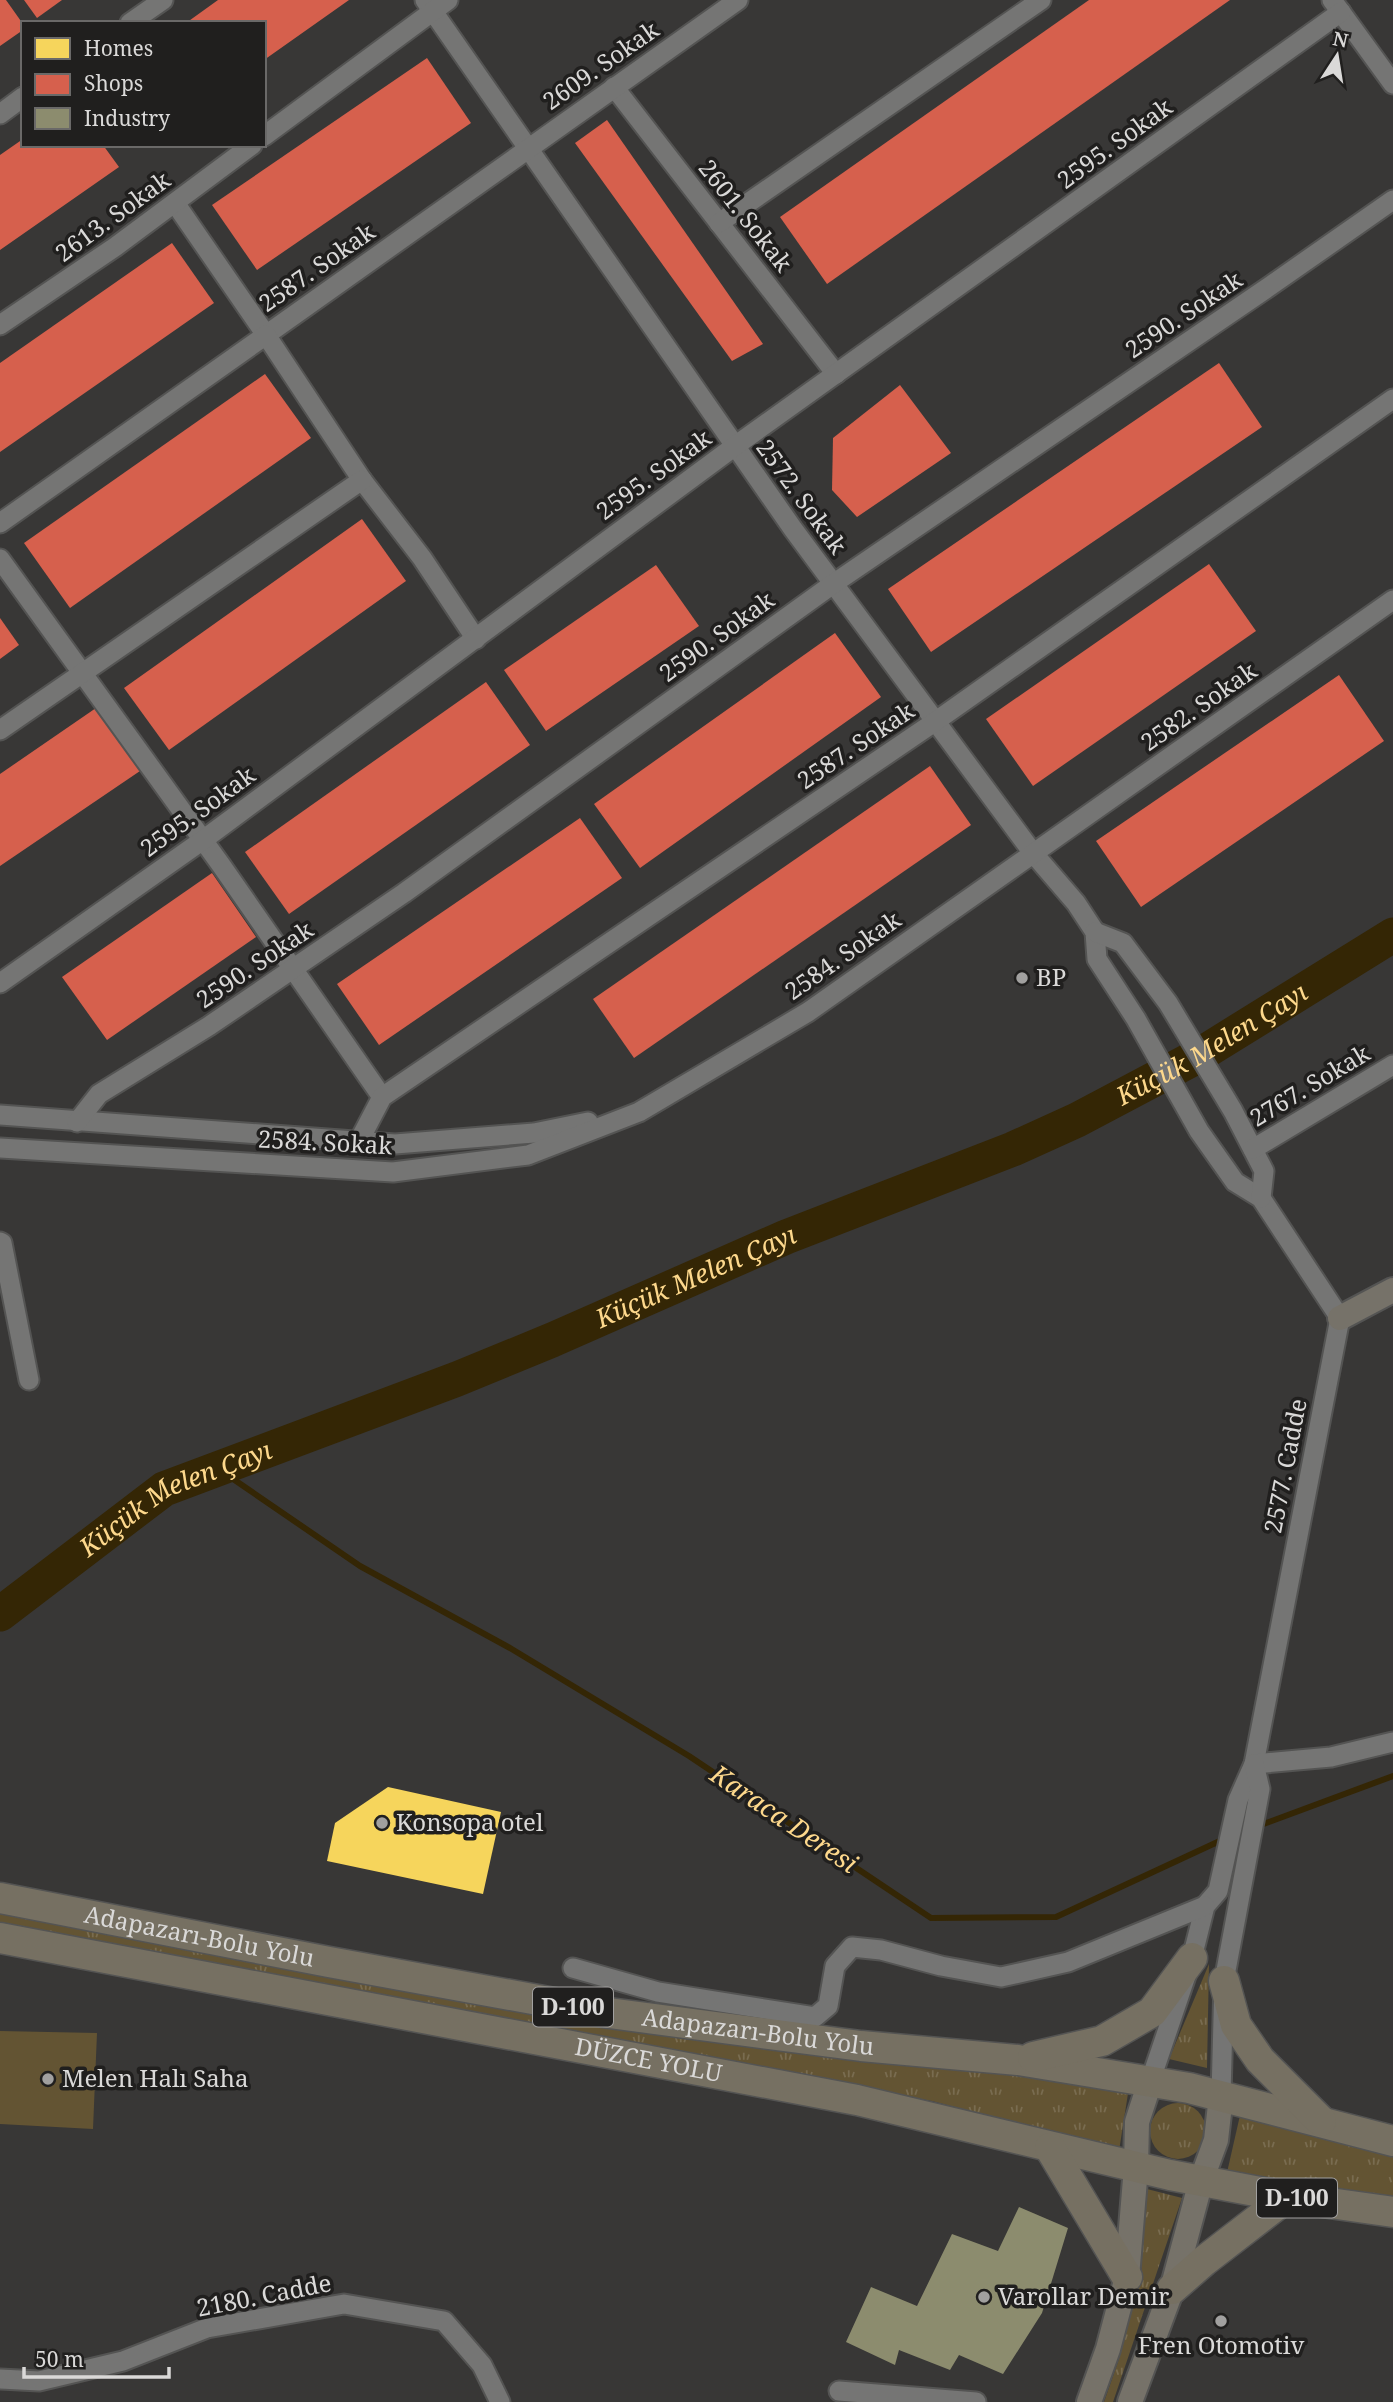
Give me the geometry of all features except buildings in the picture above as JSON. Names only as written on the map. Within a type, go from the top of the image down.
[{"type":"highway","name":"Adapazarı-Bolu Yolu","points":[[0,1898],[609,2013],[861,2046],[1018,2060],[1189,2088],[1393,2141]]},
{"type":"highway","name":"DÜZCE YOLU","points":[[0,1938],[857,2100],[1050,2148],[1201,2181]]},
{"type":"highway","points":[[1018,2060],[1102,2041],[1152,2011],[1192,1958]]},
{"type":"highway","points":[[1224,1982],[1236,2025],[1260,2060],[1322,2121]]},
{"type":"highway","points":[[1050,2148],[1127,2277]]},
{"type":"highway","name":"D-100","points":[[1201,2181],[1393,2212]]},
{"type":"highway","points":[[1172,2289],[1204,2260],[1287,2197]]},
{"type":"main road","points":[[1340,1318],[1393,1290]]},
{"type":"main road","points":[[1089,2402],[1108,2349],[1127,2277],[1137,2122],[1150,2082]]},
{"type":"main road","points":[[1130,2402],[1172,2289],[1201,2181],[1216,2140],[1221,2096]]},
{"type":"street","points":[[133,21],[163,0]]},
{"type":"street","name":"2609. Sokak","points":[[527,149],[738,0]]},
{"type":"street","points":[[719,223],[1041,0]]},
{"type":"street","points":[[266,134],[435,4]]},
{"type":"street","name":"2572. Sokak","points":[[435,4],[527,149],[833,584],[1033,853],[1076,903],[1096,932],[1097,959],[1136,1019],[1199,1131],[1235,1182],[1261,1198]]},
{"type":"street","points":[[1337,6],[1393,84]]},
{"type":"street","name":"2595. Sokak","points":[[0,983],[203,840],[476,639],[601,543],[1337,6]]},
{"type":"street","name":"2601. Sokak","points":[[614,87],[836,374]]},
{"type":"street","points":[[0,114],[21,98]]},
{"type":"street","name":"2613. Sokak","points":[[0,325],[116,247],[249,147]]},
{"type":"street","name":"2587. Sokak","points":[[175,203],[266,335],[527,149]]},
{"type":"street","name":"2590. Sokak","points":[[77,1122],[99,1094],[209,1026],[293,969],[833,584],[1393,200]]},
{"type":"street","points":[[0,523],[266,335],[362,480],[422,558],[476,639]]},
{"type":"street","name":"2587. Sokak","points":[[359,1141],[382,1097],[936,721],[1393,399]]},
{"type":"street","points":[[0,730],[362,480]]},
{"type":"street","points":[[0,559],[203,840],[382,1097]]},
{"type":"street","name":"2582. Sokak","points":[[1033,853],[1393,600]]},
{"type":"street","name":"2584. Sokak","points":[[0,1148],[393,1172],[528,1155],[639,1112],[808,1012],[1033,853]]},
{"type":"street","points":[[1096,932],[1123,943],[1168,1003],[1233,1111],[1264,1171],[1261,1198],[1340,1318]]},
{"type":"street","name":"2767. Sokak","points":[[1253,1149],[1393,1065]]},
{"type":"street","name":"2584. Sokak","points":[[0,1115],[394,1144],[534,1133],[639,1112]]},
{"type":"street","points":[[0,1242],[29,1380]]},
{"type":"street","name":"2577. Cadde","points":[[1254,1764],[1340,1318]]},
{"type":"street","points":[[1254,1764],[1331,1757],[1393,1742]]},
{"type":"street","points":[[1221,2096],[1224,1982],[1260,1789],[1254,1764]]},
{"type":"street","points":[[573,1968],[658,1992],[815,2017],[828,2006],[835,1966],[852,1947],[881,1950],[941,1966],[1001,1977],[1068,1962],[1205,1906],[1218,1891],[1238,1800],[1254,1764]]},
{"type":"street","points":[[1150,2082],[1192,1958],[1205,1906]]},
{"type":"street","name":"2180. Cadde","points":[[0,2379],[39,2381],[123,2361],[207,2328],[344,2304],[444,2321],[482,2365],[500,2402]]},
{"type":"street","points":[[839,2391],[976,2402]]},
{"type":"green space","points":[[0,1912],[632,2030],[747,2046],[1050,2076],[1129,2087],[1119,2151],[932,2101],[0,1924]]},
{"type":"green space","points":[[1209,1964],[1207,2068],[1169,2059]]},
{"type":"green space","name":"Melen Halı Saha","points":[[0,2031],[97,2033],[93,2129],[0,2124]]},
{"type":"green space","points":[[1172,2103],[1184,2103],[1198,2111],[1206,2125],[1204,2142],[1198,2151],[1184,2159],[1172,2159],[1155,2147],[1150,2137],[1150,2125],[1162,2108]]},
{"type":"green space","points":[[1241,2111],[1393,2157],[1393,2196],[1226,2177]]},
{"type":"green space","points":[[1147,2189],[1182,2198],[1113,2402],[1104,2402],[1119,2359],[1141,2271]]},
{"type":"waterway","name":"Küçük Melen Çayı","points":[[0,1614],[164,1489],[457,1379],[786,1237],[1013,1149],[1077,1120],[1198,1056],[1393,935]]},
{"type":"waterway","name":"Karaca Deresi","points":[[217,1468],[360,1566],[510,1648],[689,1756],[931,1918],[1056,1917],[1224,1839]]},
{"type":"waterway","name":"Karaca Deresi","points":[[1234,1835],[1393,1776]]},
{"type":"place","name":"BP","points":[[1022,978]]},
{"type":"place","name":"Konsopa otel","points":[[382,1823]]},
{"type":"place","name":"Melen Halı Saha","points":[[48,2079]]},
{"type":"place","name":"Varollar Demir","points":[[984,2297]]},
{"type":"place","name":"Fren Otomotiv","points":[[1221,2321]]}]
